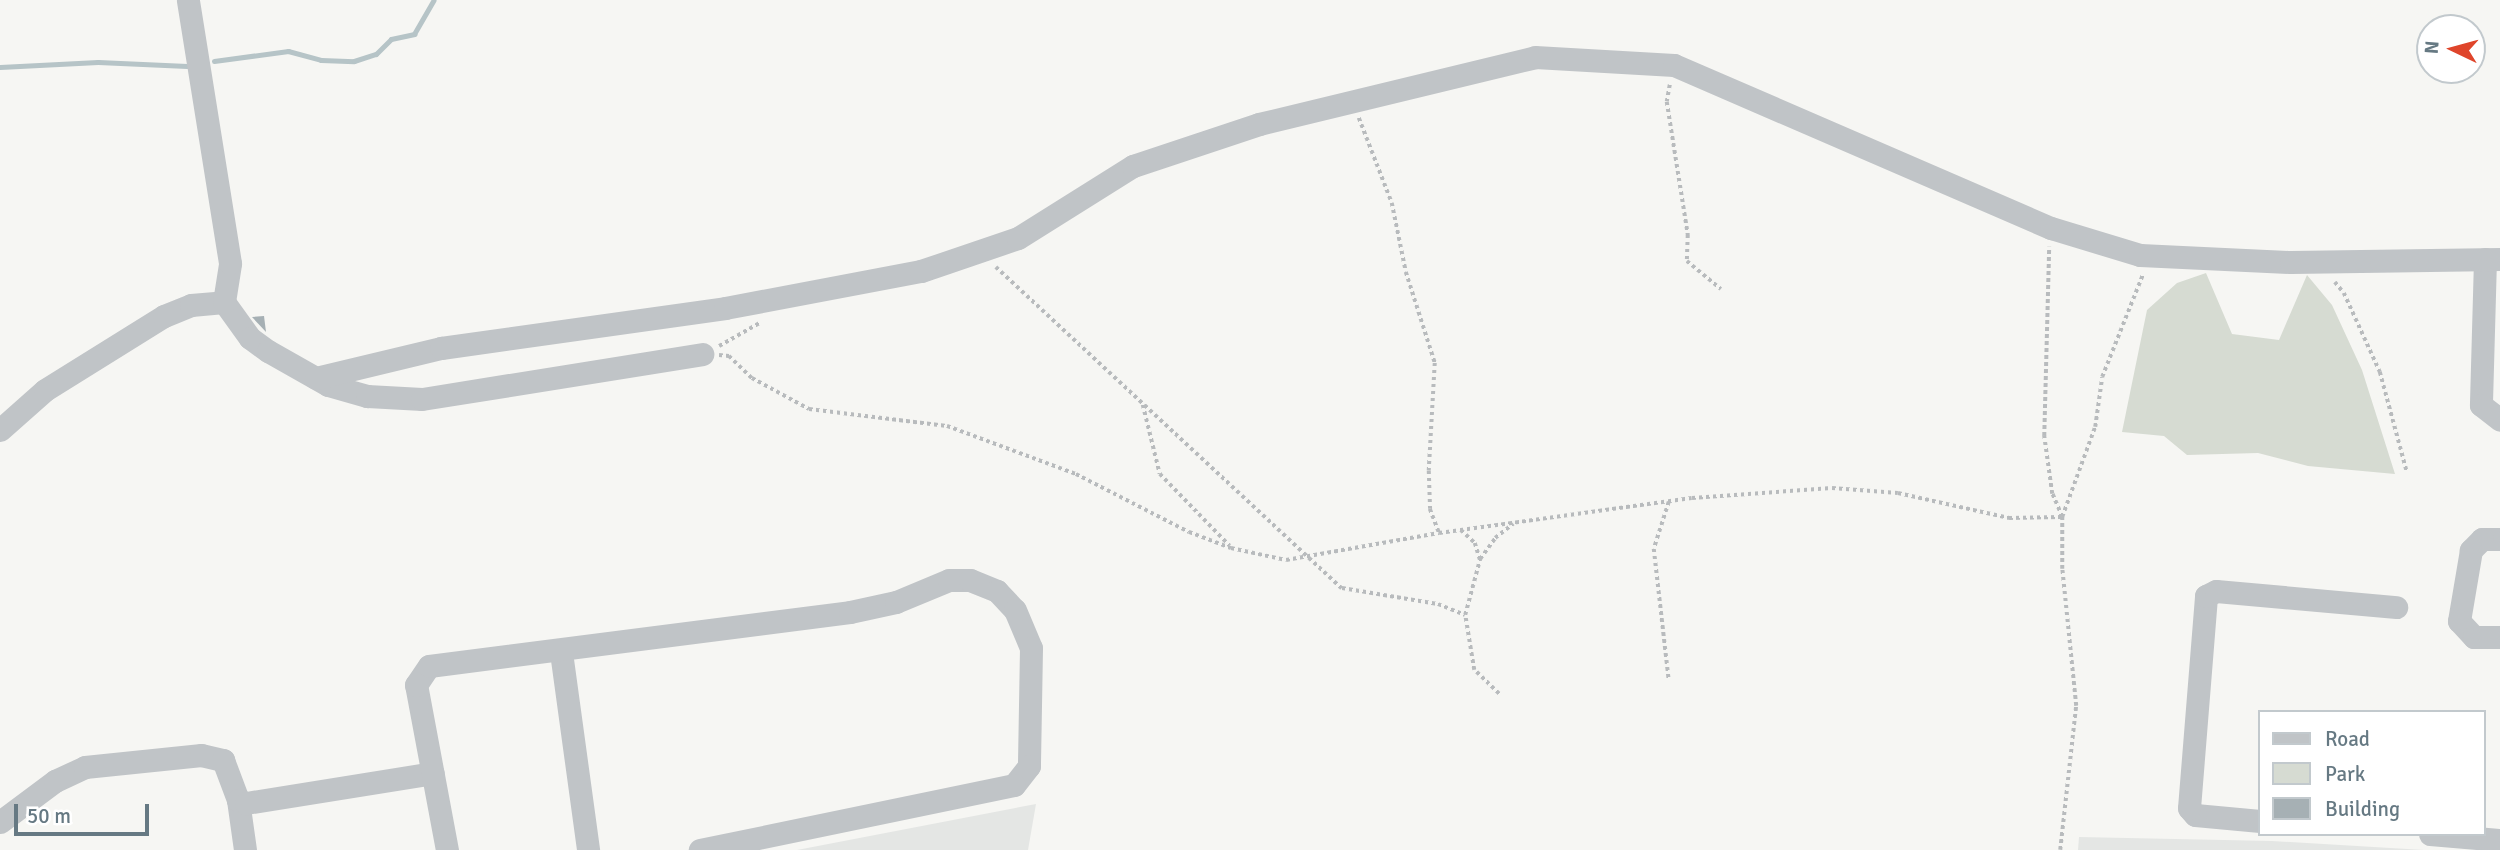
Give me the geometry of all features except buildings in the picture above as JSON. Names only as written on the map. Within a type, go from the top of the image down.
[{"type":"street","points":[[188,0],[230,263],[224,302],[250,338],[316,378],[367,396],[422,399],[702,354]]},
{"type":"street","points":[[316,378],[441,348],[782,298],[921,271],[982,254],[1018,238],[1133,166],[1259,124],[1535,57],[1674,65],[2051,228],[2140,255],[2202,261],[2493,259],[2481,405],[2500,420]]},
{"type":"street","points":[[0,430],[45,390],[164,316],[191,305],[224,302]]},
{"type":"street","points":[[2500,539],[2482,539],[2471,550],[2459,621],[2474,637],[2500,637]]},
{"type":"street","points":[[447,850],[416,685],[420,673],[429,666],[561,652],[850,612],[896,602],[949,580],[970,580],[997,591],[1015,610],[1031,648],[1029,766],[1014,785],[700,850]]},
{"type":"street","points":[[2258,821],[2195,815],[2189,808],[2206,596],[2216,591],[2396,607]]},
{"type":"street","points":[[561,652],[588,850]]},
{"type":"street","points":[[0,822],[55,781],[85,767],[201,755],[223,760],[238,800],[246,850]]},
{"type":"street","points":[[238,800],[246,803],[433,773]]},
{"type":"street","points":[[2453,836],[2500,840]]},
{"type":"path","points":[[1674,65],[1667,102],[1688,235],[1687,261],[1701,277],[1721,289]]},
{"type":"path","points":[[1354,103],[1392,203],[1406,272],[1435,363],[1429,471],[1430,509],[1439,533]]},
{"type":"path","points":[[2051,228],[2044,436],[2052,494],[2062,517]]},
{"type":"path","points":[[982,254],[1342,588],[1438,604],[1465,615]]},
{"type":"path","points":[[2060,850],[2076,706],[2062,569],[2062,517],[2095,427],[2102,377],[2144,270],[2140,255]]},
{"type":"path","points":[[2328,274],[2344,293],[2380,372],[2407,472]]},
{"type":"path","points":[[702,354],[758,326],[782,298]]},
{"type":"path","points":[[702,354],[729,356],[752,378],[809,409],[947,426],[1076,474],[1189,532],[1231,548],[1286,560],[1439,533],[1669,502],[1832,488],[1898,493],[2008,518],[2062,517]]},
{"type":"path","points":[[1143,405],[1160,474],[1231,548]]},
{"type":"path","points":[[1669,502],[1654,549],[1669,680]]},
{"type":"path","points":[[1499,694],[1474,670],[1465,615],[1480,559],[1495,538],[1513,523]]},
{"type":"path","points":[[1461,530],[1475,543],[1480,559]]},
{"type":"shaded area","points":[[1036,804],[1028,850],[797,850]]},
{"type":"shaded area","points":[[2079,837],[2272,841],[2424,850],[2078,850]]},
{"type":"green space","points":[[2206,273],[2232,334],[2279,340],[2307,275],[2332,305],[2362,370],[2395,474],[2308,466],[2258,453],[2187,455],[2164,436],[2122,432],[2147,310],[2177,283]]},
{"type":"waterway","points":[[214,61],[288,51],[321,60],[354,61],[376,54],[391,39],[414,34],[434,0]]},
{"type":"waterway","points":[[0,67],[98,62],[187,66]]}]
